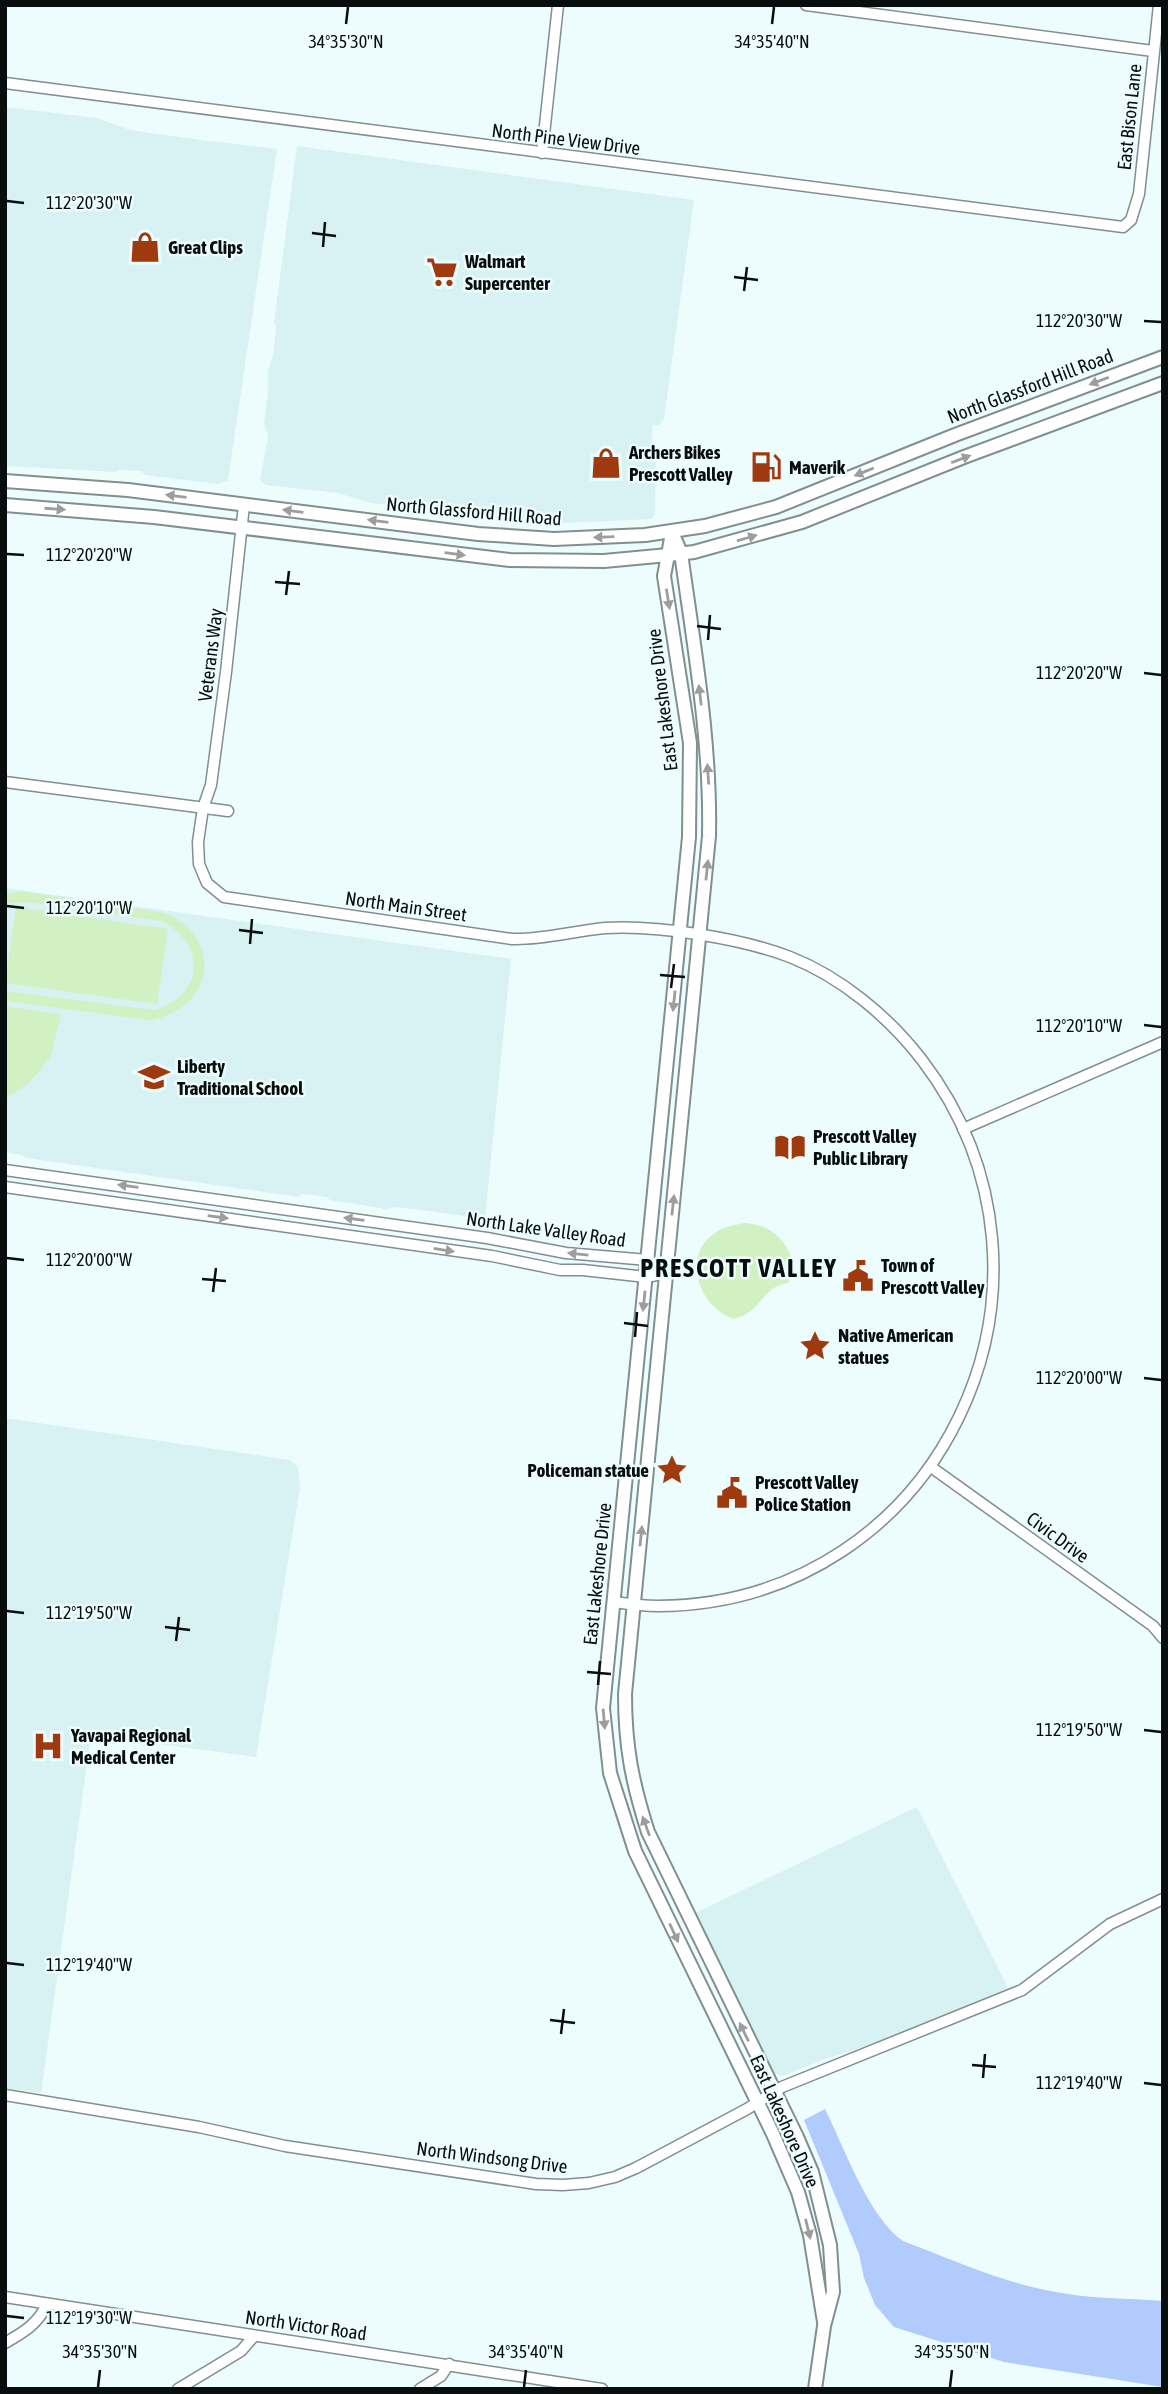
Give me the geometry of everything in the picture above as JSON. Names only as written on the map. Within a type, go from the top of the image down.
[{"type":"main road","name":"North Glassford Hill Road","points":[[5,481],[124,490],[478,534],[578,538],[672,532],[776,507],[955,435],[1163,357]]},
{"type":"main road","points":[[5,505],[104,512],[510,560],[604,561],[675,554],[802,522],[964,457],[1163,383]]},
{"type":"main road","name":"East Lakeshore Drive","points":[[672,532],[706,742],[709,836],[625,1694],[625,1735],[633,1785],[648,1832],[812,2172],[830,2245],[833,2292],[824,2326],[815,2389]]},
{"type":"main road","name":"East Lakeshore Drive","points":[[675,554],[664,576],[690,743],[689,837],[603,1708],[610,1773],[620,1809],[640,1860],[758,2102],[798,2192],[810,2235],[824,2326]]},
{"type":"main road","points":[[690,743],[706,742]]},
{"type":"main road","points":[[640,1860],[657,1853]]},
{"type":"street","points":[[542,153],[558,5]]},
{"type":"street","points":[[806,5],[1153,51]]},
{"type":"street","name":"East Bison Lane","points":[[1123,227],[1131,220],[1139,194],[1158,5]]},
{"type":"street","name":"North Pine View Drive","points":[[5,83],[1123,227]]},
{"type":"street","name":"Veterans Way","points":[[203,808],[211,786],[244,505]]},
{"type":"street","points":[[5,782],[228,811]]},
{"type":"street","name":"North Main Street","points":[[203,808],[198,842],[199,864],[207,883],[224,897],[512,939],[535,940],[630,927],[700,935],[791,958],[830,978],[865,1002],[914,1049],[943,1090],[964,1129],[980,1175],[989,1216],[993,1263],[992,1302],[982,1356],[972,1388],[954,1428],[931,1467],[902,1501],[873,1527],[829,1559],[788,1579],[744,1594],[702,1602],[657,1606],[614,1602]]},
{"type":"street","points":[[964,1129],[1163,1042]]},
{"type":"street","name":"North Lake Valley Road","points":[[5,1170],[486,1238],[566,1253],[648,1260],[667,1273]]},
{"type":"street","name":"North Lake Valley Road","points":[[5,1187],[492,1256],[561,1270],[646,1277],[667,1273]]},
{"type":"street","name":"Civic Drive","points":[[931,1467],[1153,1626],[1163,1638]]},
{"type":"street","name":"North Windsong Drive","points":[[5,2095],[199,2127],[285,2146],[536,2184],[589,2183],[615,2177],[636,2168],[774,2092],[1022,1990],[1110,1924],[1163,1899]]},
{"type":"street","name":"North Victor Road","points":[[5,2297],[602,2389]]},
{"type":"street","points":[[5,2343],[33,2326],[42,2316],[47,2304]]},
{"type":"street","points":[[178,2389],[241,2351],[254,2336]]},
{"type":"street","points":[[420,2389],[441,2376],[449,2364]]},
{"type":"shaded area","points":[[5,107],[97,118],[130,130],[277,149],[228,480],[218,484],[145,475],[141,471],[5,466]]},
{"type":"shaded area","points":[[297,146],[694,200],[664,419],[659,425],[653,425],[651,447],[656,450],[655,514],[652,519],[566,523],[522,521],[371,503],[338,493],[266,485],[260,480],[268,437],[264,423],[268,371],[273,355],[276,328],[274,323]]},
{"type":"shaded area","points":[[5,888],[511,959],[485,1219],[414,1209],[387,1209],[330,1200],[327,1197],[302,1194],[299,1197],[26,1158],[8,1153],[5,1155]]},
{"type":"shaded area","name":"Yavapai Regional Medical Center","points":[[5,1418],[290,1460],[298,1467],[300,1488],[256,1757],[91,1735],[41,2093],[5,2088]]},
{"type":"shaded area","points":[[917,1807],[1008,1988],[882,2041],[782,2076],[772,2072],[693,1914]]},
{"type":"green space","points":[[21,891],[165,913],[184,925],[197,940],[204,956],[204,973],[198,989],[187,1003],[171,1014],[149,1020],[5,1001],[5,991],[154,1010],[183,994],[194,969],[187,943],[177,931],[162,921],[27,902],[5,904],[5,894]]},
{"type":"green space","points":[[16,907],[168,929],[157,1004],[5,983]]},
{"type":"green space","points":[[5,1006],[61,1014],[51,1056],[30,1082],[5,1099]]},
{"type":"green space","points":[[744,1223],[772,1231],[789,1251],[795,1270],[789,1270],[789,1283],[773,1289],[750,1311],[733,1319],[720,1312],[702,1291],[697,1265],[699,1252],[706,1241],[721,1229]]},
{"type":"water","points":[[825,2109],[868,2199],[879,2216],[903,2241],[978,2270],[1036,2288],[1082,2296],[1163,2301],[1163,2387],[1004,2362],[894,2327],[875,2305],[864,2278],[859,2254],[804,2120]]},
{"type":"place","name":"Great Clips","points":[[145,247]]},
{"type":"place","name":"Walmart Supercenter","points":[[442,272]]},
{"type":"place","name":"Archers Bikes Prescott Valley","points":[[606,463]]},
{"type":"place","name":"Maverik","points":[[766,467]]},
{"type":"place","name":"Liberty Traditional School","points":[[154,1077]]},
{"type":"place","name":"Prescott Valley Public Library","points":[[790,1147]]},
{"type":"place","name":"Town of Prescott Valley","points":[[858,1276]]},
{"type":"place","name":"Native American statues","points":[[815,1346]]},
{"type":"place","name":"Policeman statue","points":[[672,1470]]},
{"type":"place","name":"Prescott Valley Police Station","points":[[732,1493]]},
{"type":"place","name":"Yavapai Regional Medical Center","points":[[48,1746]]},
{"type":"district","name":"PRESCOTT VALLEY","points":[[739,1268]]}]
